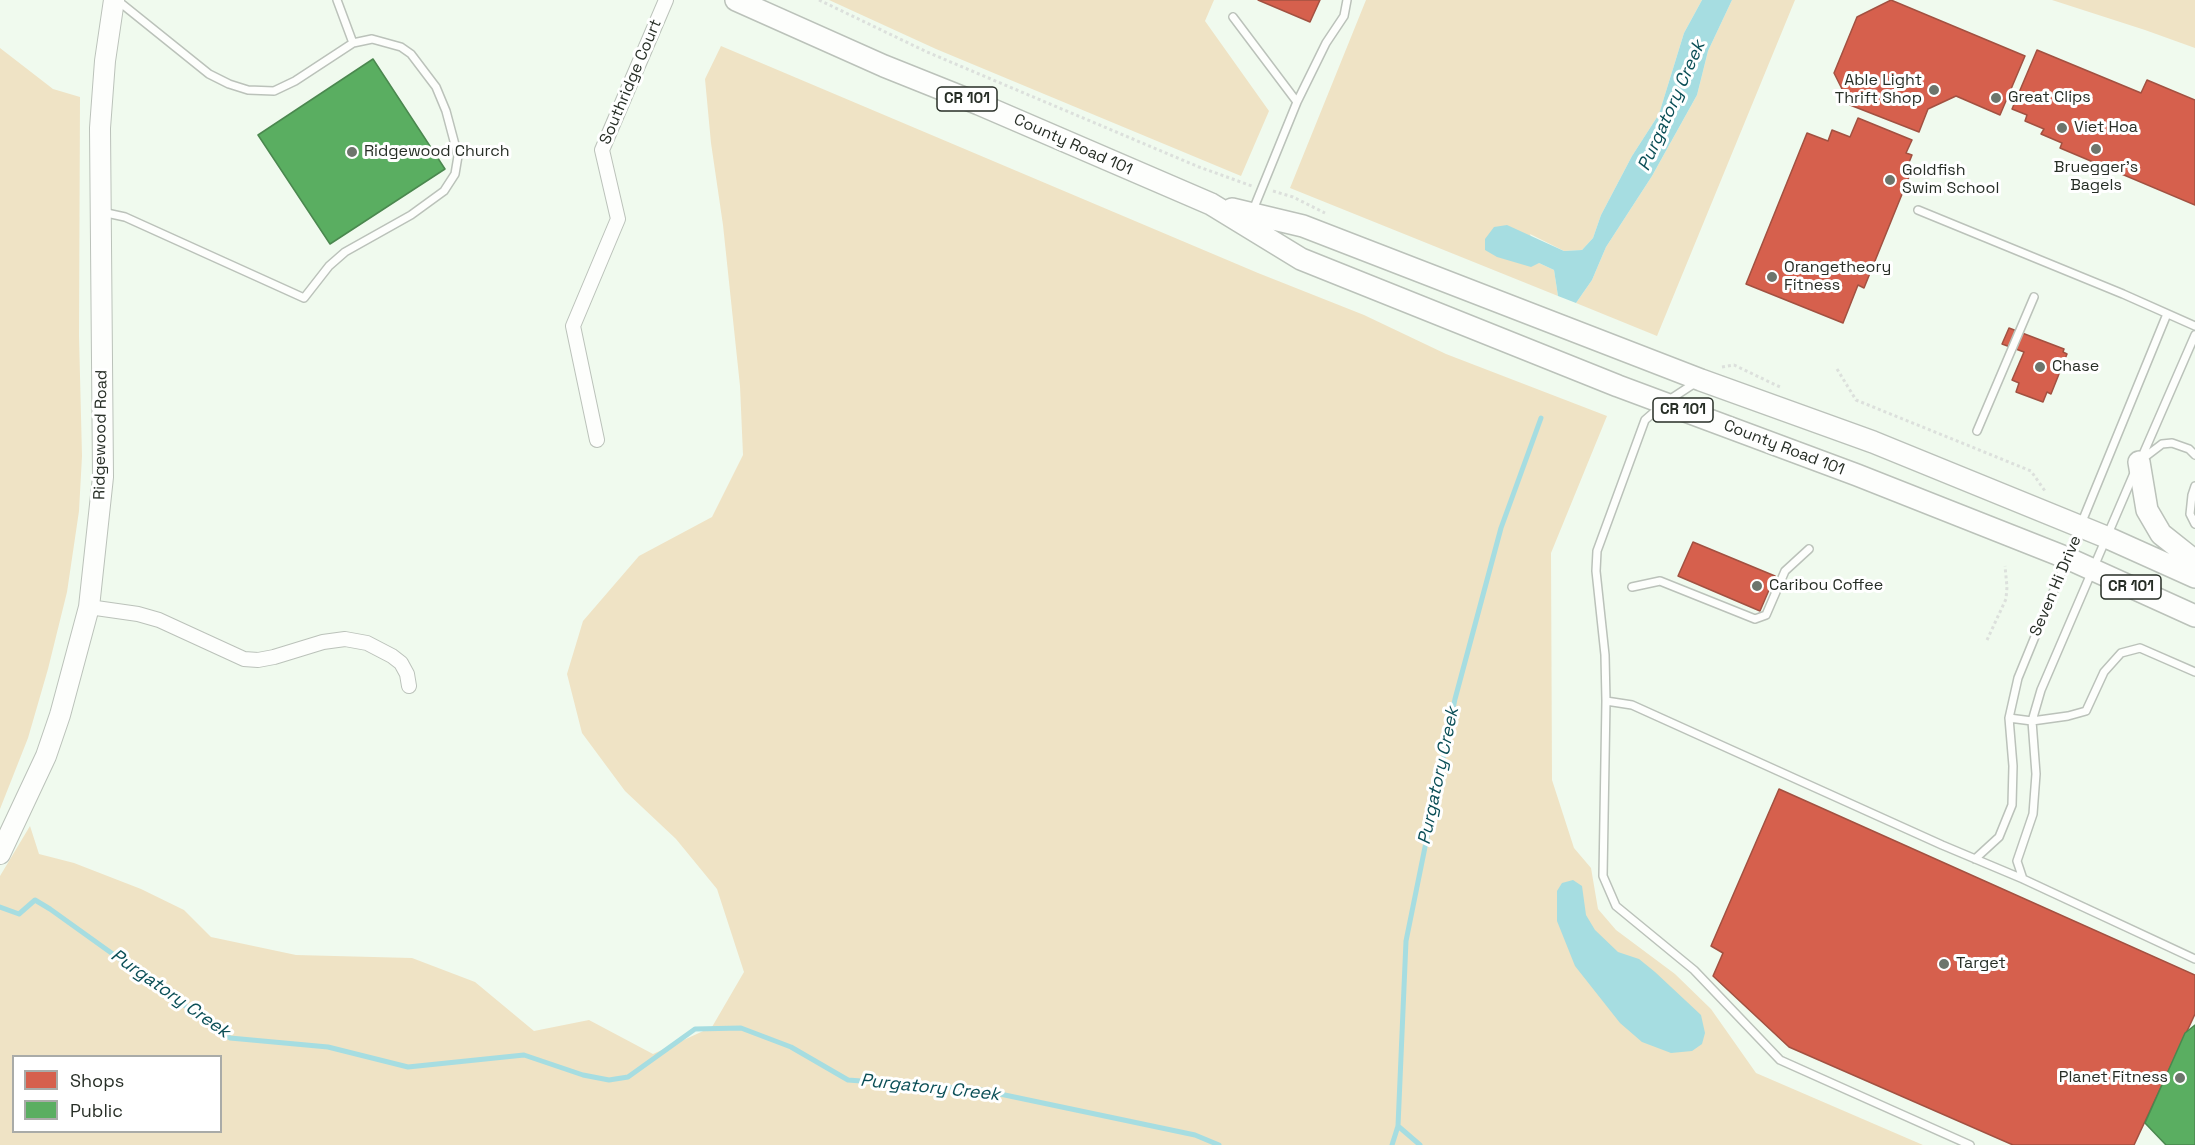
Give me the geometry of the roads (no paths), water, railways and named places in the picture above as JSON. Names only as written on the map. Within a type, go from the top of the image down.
[{"type":"main road","name":"County Road 101","points":[[736,0],[884,66],[979,104],[1249,220],[1301,259],[2067,558],[2195,616]]},
{"type":"main road","name":"County Road 101","points":[[1249,220],[1303,226],[1707,372],[2106,537],[2195,577]]},
{"type":"main road","points":[[2139,462],[2147,510],[2161,534],[2195,561]]},
{"type":"street","name":"Ridgewood Road","points":[[0,854],[46,756],[60,715],[89,606],[103,477],[100,128],[105,61],[116,0]]},
{"type":"street","name":"Southridge Court","points":[[597,441],[573,326],[618,219],[602,150],[666,0]]},
{"type":"street","points":[[89,606],[159,620],[244,659],[258,660],[274,657],[323,642],[345,639],[367,644],[401,663],[407,674],[409,686]]},
{"type":"lane","points":[[99,211],[125,217],[304,298],[329,266],[345,252],[411,215],[444,190],[455,174],[458,156],[447,111],[436,87],[411,54],[401,47],[372,39],[353,43],[295,81],[274,91],[249,90],[229,84],[209,74],[116,0]]},
{"type":"lane","points":[[336,0],[353,43]]},
{"type":"lane","points":[[1249,220],[1297,102],[1326,43],[1344,16],[1347,0]]},
{"type":"lane","points":[[1233,18],[1297,102]]},
{"type":"lane","points":[[1918,210],[2195,326]]},
{"type":"lane","points":[[1977,431],[2034,297]]},
{"type":"lane","name":"Seven Hi Drive","points":[[1975,859],[1999,837],[2012,805],[2013,766],[2009,718],[2018,678],[2168,314]]},
{"type":"lane","name":"Seven Hi Drive","points":[[2024,879],[2017,861],[2033,814],[2036,774],[2032,721],[2041,690],[2091,569],[2195,335]]},
{"type":"lane","points":[[1707,372],[1645,420],[1597,551],[1596,571],[1605,655],[1606,701],[1603,876],[1616,906],[1694,970],[1780,1060],[1970,1145]]},
{"type":"lane","points":[[2139,462],[2162,444],[2172,443],[2189,449],[2195,455]]},
{"type":"lane","points":[[2195,486],[2190,514],[2195,524]]},
{"type":"lane","points":[[1632,588],[1660,581],[1755,620],[1766,615],[1785,571],[1809,549]]},
{"type":"lane","points":[[2009,718],[2032,721],[2086,711],[2104,672],[2121,653],[2140,648],[2195,672]]},
{"type":"lane","points":[[1606,701],[1632,705],[2024,879],[2195,958]]},
{"type":"water","points":[[1702,0],[1732,0],[1708,51],[1697,95],[1652,176],[1606,247],[1592,280],[1576,303],[1558,296],[1554,270],[1539,263],[1531,267],[1497,257],[1485,250],[1485,239],[1494,227],[1507,225],[1564,251],[1582,250],[1593,238],[1601,215],[1632,156],[1659,114],[1684,33]]},
{"type":"water","points":[[1573,880],[1582,886],[1586,915],[1595,930],[1618,952],[1639,959],[1701,1015],[1705,1033],[1702,1044],[1692,1051],[1671,1053],[1642,1042],[1620,1023],[1575,966],[1557,921],[1557,891],[1562,883]]},
{"type":"waterway","name":"Purgatory Creek","points":[[1392,1145],[1398,1126],[1406,941],[1455,699],[1501,528],[1541,418]]},
{"type":"waterway","name":"Purgatory Creek","points":[[0,907],[19,914],[35,900],[230,1038],[328,1047],[408,1067],[524,1055],[583,1075],[609,1080],[628,1077],[695,1029],[741,1028],[791,1047],[848,1080],[981,1090],[1195,1135],[1219,1145]]},
{"type":"waterway","points":[[1398,1126],[1420,1145]]},
{"type":"place","name":"Able Light Thrift Shop","points":[[1934,90]]},
{"type":"place","name":"Great Clips","points":[[1996,98]]},
{"type":"place","name":"Viet Hoa","points":[[2062,128]]},
{"type":"place","name":"Bruegger's Bagels","points":[[2096,149]]},
{"type":"place","name":"Ridgewood Church","points":[[352,152]]},
{"type":"place","name":"Goldfish Swim School","points":[[1890,180]]},
{"type":"place","name":"Orangetheory Fitness","points":[[1772,277]]},
{"type":"place","name":"Chase","points":[[2040,367]]},
{"type":"place","name":"Caribou Coffee","points":[[1757,586]]},
{"type":"place","name":"Target","points":[[1944,964]]},
{"type":"place","name":"Planet Fitness","points":[[2180,1078]]}]
